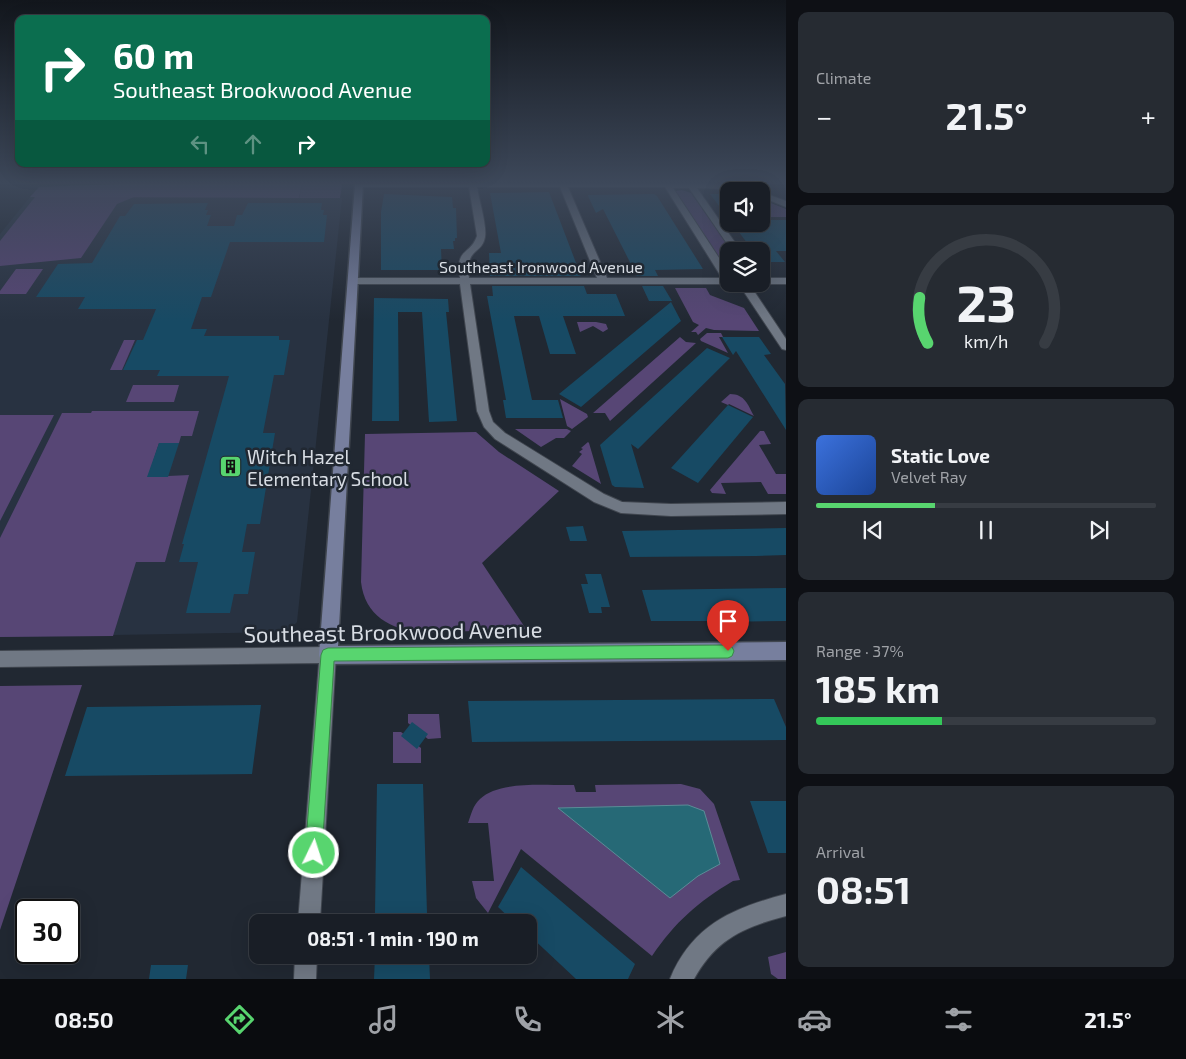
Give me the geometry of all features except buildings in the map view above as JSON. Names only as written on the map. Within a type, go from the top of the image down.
[{"type":"street","points":[[310,914],[356,230]]},
{"type":"street","points":[[480,230],[481,236],[479,242],[466,254],[463,261],[482,411],[488,424],[500,436],[599,498],[633,509],[786,508]]},
{"type":"street","points":[[582,230],[603,281]]},
{"type":"street","points":[[696,230],[720,267]]},
{"type":"street","points":[[721,230],[730,242]]},
{"type":"street","name":"Southeast Ironwood Avenue","points":[[353,281],[720,281]]},
{"type":"street","points":[[770,281],[786,281]]},
{"type":"street","points":[[750,292],[786,347]]},
{"type":"street","name":"Southeast Brookwood Avenue","points":[[0,659],[786,651]]},
{"type":"street","points":[[681,979],[702,945],[730,924],[746,916],[786,905]]},
{"type":"street","points":[[305,979],[306,964]]},
{"type":"shaded area","points":[[3,230],[339,230],[297,622],[287,632],[0,637],[0,234]]},
{"type":"shaded area","points":[[9,230],[100,230],[81,258],[0,266],[0,241]]},
{"type":"shaded area","points":[[700,230],[717,230],[726,242],[720,242],[720,259]]},
{"type":"shaded area","points":[[16,269],[43,269],[26,294],[0,294],[0,291]]},
{"type":"shaded area","points":[[675,288],[706,288],[710,295],[744,308],[759,331],[714,330],[706,328],[698,335],[696,332],[691,332],[699,325],[693,322]]},
{"type":"shaded area","points":[[577,322],[606,324],[608,329],[603,332],[593,326],[580,332]]},
{"type":"shaded area","points":[[707,333],[721,333],[723,337],[719,337],[728,353],[701,341],[700,339]]},
{"type":"shaded area","points":[[680,337],[686,342],[696,343],[610,421],[605,413],[593,413]]},
{"type":"shaded area","points":[[124,340],[135,340],[122,370],[110,370]]},
{"type":"shaded area","points":[[133,385],[179,385],[174,402],[126,402]]},
{"type":"shaded area","points":[[730,394],[743,398],[754,416],[721,402]]},
{"type":"shaded area","points":[[560,399],[587,414],[588,417],[572,429],[567,426]]},
{"type":"shaded area","points":[[92,411],[199,411],[192,436],[181,436],[179,443],[159,443],[148,477],[189,475],[165,562],[136,562],[113,636],[0,637],[0,538],[62,413],[91,413]]},
{"type":"shaded area","points":[[0,415],[54,415],[0,521]]},
{"type":"shaded area","points":[[515,429],[567,429],[571,431],[564,438],[556,438],[541,447]]},
{"type":"shaded area","points":[[760,431],[764,431],[771,444],[759,445],[776,474],[786,474],[786,494],[768,494],[761,482],[721,483],[726,494],[712,493],[710,490]]},
{"type":"shaded area","points":[[476,432],[499,452],[559,491],[482,563],[526,629],[422,633],[390,624],[381,619],[368,604],[363,594],[361,582],[365,434]]},
{"type":"shaded area","points":[[588,442],[601,484],[572,466],[582,454],[579,452],[583,449],[581,448]]},
{"type":"shaded area","points":[[82,685],[0,930],[0,686]]},
{"type":"shaded area","points":[[408,714],[439,714],[441,738],[428,739],[408,723]]},
{"type":"shaded area","points":[[393,732],[401,732],[421,748],[421,763],[393,763]]},
{"type":"shaded area","points":[[681,784],[700,789],[714,804],[740,880],[733,881],[698,905],[669,933],[652,956],[521,849],[488,913],[476,898],[472,881],[494,881],[488,823],[468,823],[476,804],[488,793],[511,786],[524,785],[574,785],[576,792],[596,792],[595,785]]},
{"type":"shaded area","points":[[786,952],[786,979],[778,979],[771,974],[768,957]]},
{"type":"water","points":[[688,805],[704,811],[720,864],[698,876],[670,898],[558,808]]},
{"type":"place","name":"Witch Hazel Elementary School","points":[[231,467]]},
{"type":"route","points":[[314,853],[328,655],[728,651]]}]
